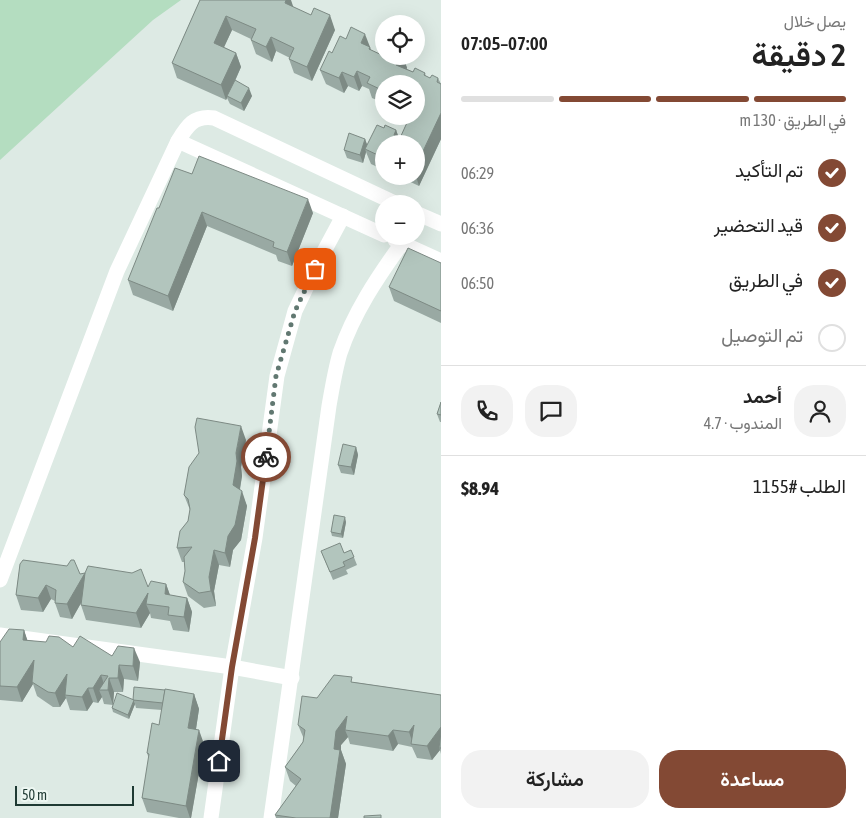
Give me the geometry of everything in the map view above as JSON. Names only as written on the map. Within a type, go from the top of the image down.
[{"type":"street","points":[[0,580],[117,271],[178,141],[187,126],[200,118],[214,118],[378,195]]},
{"type":"street","points":[[178,141],[375,231]]},
{"type":"street","points":[[211,818],[232,667],[255,538],[276,376],[295,311],[320,257],[343,216]]},
{"type":"street","points":[[425,216],[441,224]]},
{"type":"street","points":[[271,818],[329,406],[340,354],[356,316],[374,282],[401,245]]},
{"type":"street","points":[[406,245],[441,261]]},
{"type":"street","points":[[0,635],[232,667],[292,678]]},
{"type":"green space","points":[[0,0],[181,0],[153,20],[0,160]]},
{"type":"building","points":[[200,0],[286,0],[285,3],[311,15],[314,8],[330,15],[307,67],[289,59],[294,48],[271,37],[266,47],[251,40],[256,29],[226,16],[214,43],[236,53],[221,85],[172,63]]},
{"type":"building","points":[[351,27],[365,34],[361,43],[375,52],[375,65],[396,65],[413,72],[415,68],[425,73],[424,75],[375,75],[375,87],[367,83],[370,77],[357,71],[354,77],[342,72],[339,78],[320,70],[329,51],[332,53],[340,36],[346,39]]},
{"type":"building","points":[[432,75],[438,78],[437,82],[441,84],[441,113],[425,147],[425,135],[401,135],[406,125],[425,125],[425,76],[430,78]]},
{"type":"building","points":[[235,80],[249,88],[241,103],[227,96]]},
{"type":"building","points":[[377,125],[384,128],[385,125],[396,130],[394,135],[375,135],[375,154],[365,149]]},
{"type":"building","points":[[349,133],[365,139],[360,155],[344,150]]},
{"type":"building","points":[[199,156],[308,199],[287,252],[273,247],[274,242],[202,212],[168,296],[128,280],[175,168],[192,174]]},
{"type":"building","points":[[408,248],[441,263],[441,311],[389,287]]},
{"type":"building","points":[[441,402],[441,415],[437,414]]},
{"type":"building","points":[[197,418],[241,426],[233,485],[242,491],[235,525],[228,536],[225,553],[214,550],[209,577],[211,591],[199,593],[183,582],[185,571],[184,557],[192,547],[177,548],[180,531],[188,521],[190,509],[188,499],[184,495],[189,467],[199,453],[195,427]]},
{"type":"building","points":[[343,444],[356,447],[351,467],[338,465]]},
{"type":"building","points":[[334,515],[345,517],[341,534],[331,532]]},
{"type":"building","points":[[340,543],[344,553],[351,550],[354,557],[343,562],[345,566],[330,572],[321,551]]},
{"type":"building","points":[[23,560],[67,566],[71,560],[74,560],[80,574],[85,573],[67,604],[55,603],[56,590],[46,585],[38,598],[16,595],[20,564]]},
{"type":"building","points":[[88,566],[132,573],[141,569],[148,587],[151,581],[166,584],[165,594],[187,598],[184,617],[168,615],[169,607],[146,604],[148,593],[136,613],[81,605],[85,573]]},
{"type":"building","points":[[9,629],[24,630],[23,640],[46,642],[49,636],[59,637],[73,647],[80,636],[112,656],[118,646],[134,648],[133,666],[119,665],[118,678],[109,678],[108,690],[99,690],[108,676],[101,675],[93,688],[88,688],[82,697],[65,695],[67,674],[55,693],[48,692],[32,682],[34,660],[17,687],[0,686],[0,642]]},
{"type":"building","points":[[334,675],[352,677],[351,682],[441,695],[441,727],[427,746],[411,744],[414,725],[409,732],[393,730],[388,736],[345,730],[347,716],[336,731],[334,749],[340,750],[330,818],[296,818],[275,815],[301,779],[285,767],[303,742],[305,730],[298,725],[302,696],[317,698]]},
{"type":"building","points":[[134,687],[165,690],[163,703],[133,700]]},
{"type":"building","points":[[165,689],[194,694],[188,728],[199,730],[186,806],[142,798],[152,723],[159,725]]},
{"type":"building","points":[[117,693],[134,700],[128,715],[112,708]]},
{"type":"building","points":[[441,732],[441,748],[439,748]]},
{"type":"building","points":[[381,815],[381,818],[364,818],[364,816]]},
{"type":"way so far","points":[[266,457],[276,376],[295,311],[315,269]]},
{"type":"route","points":[[219,761],[232,667],[255,538],[266,457]]}]
